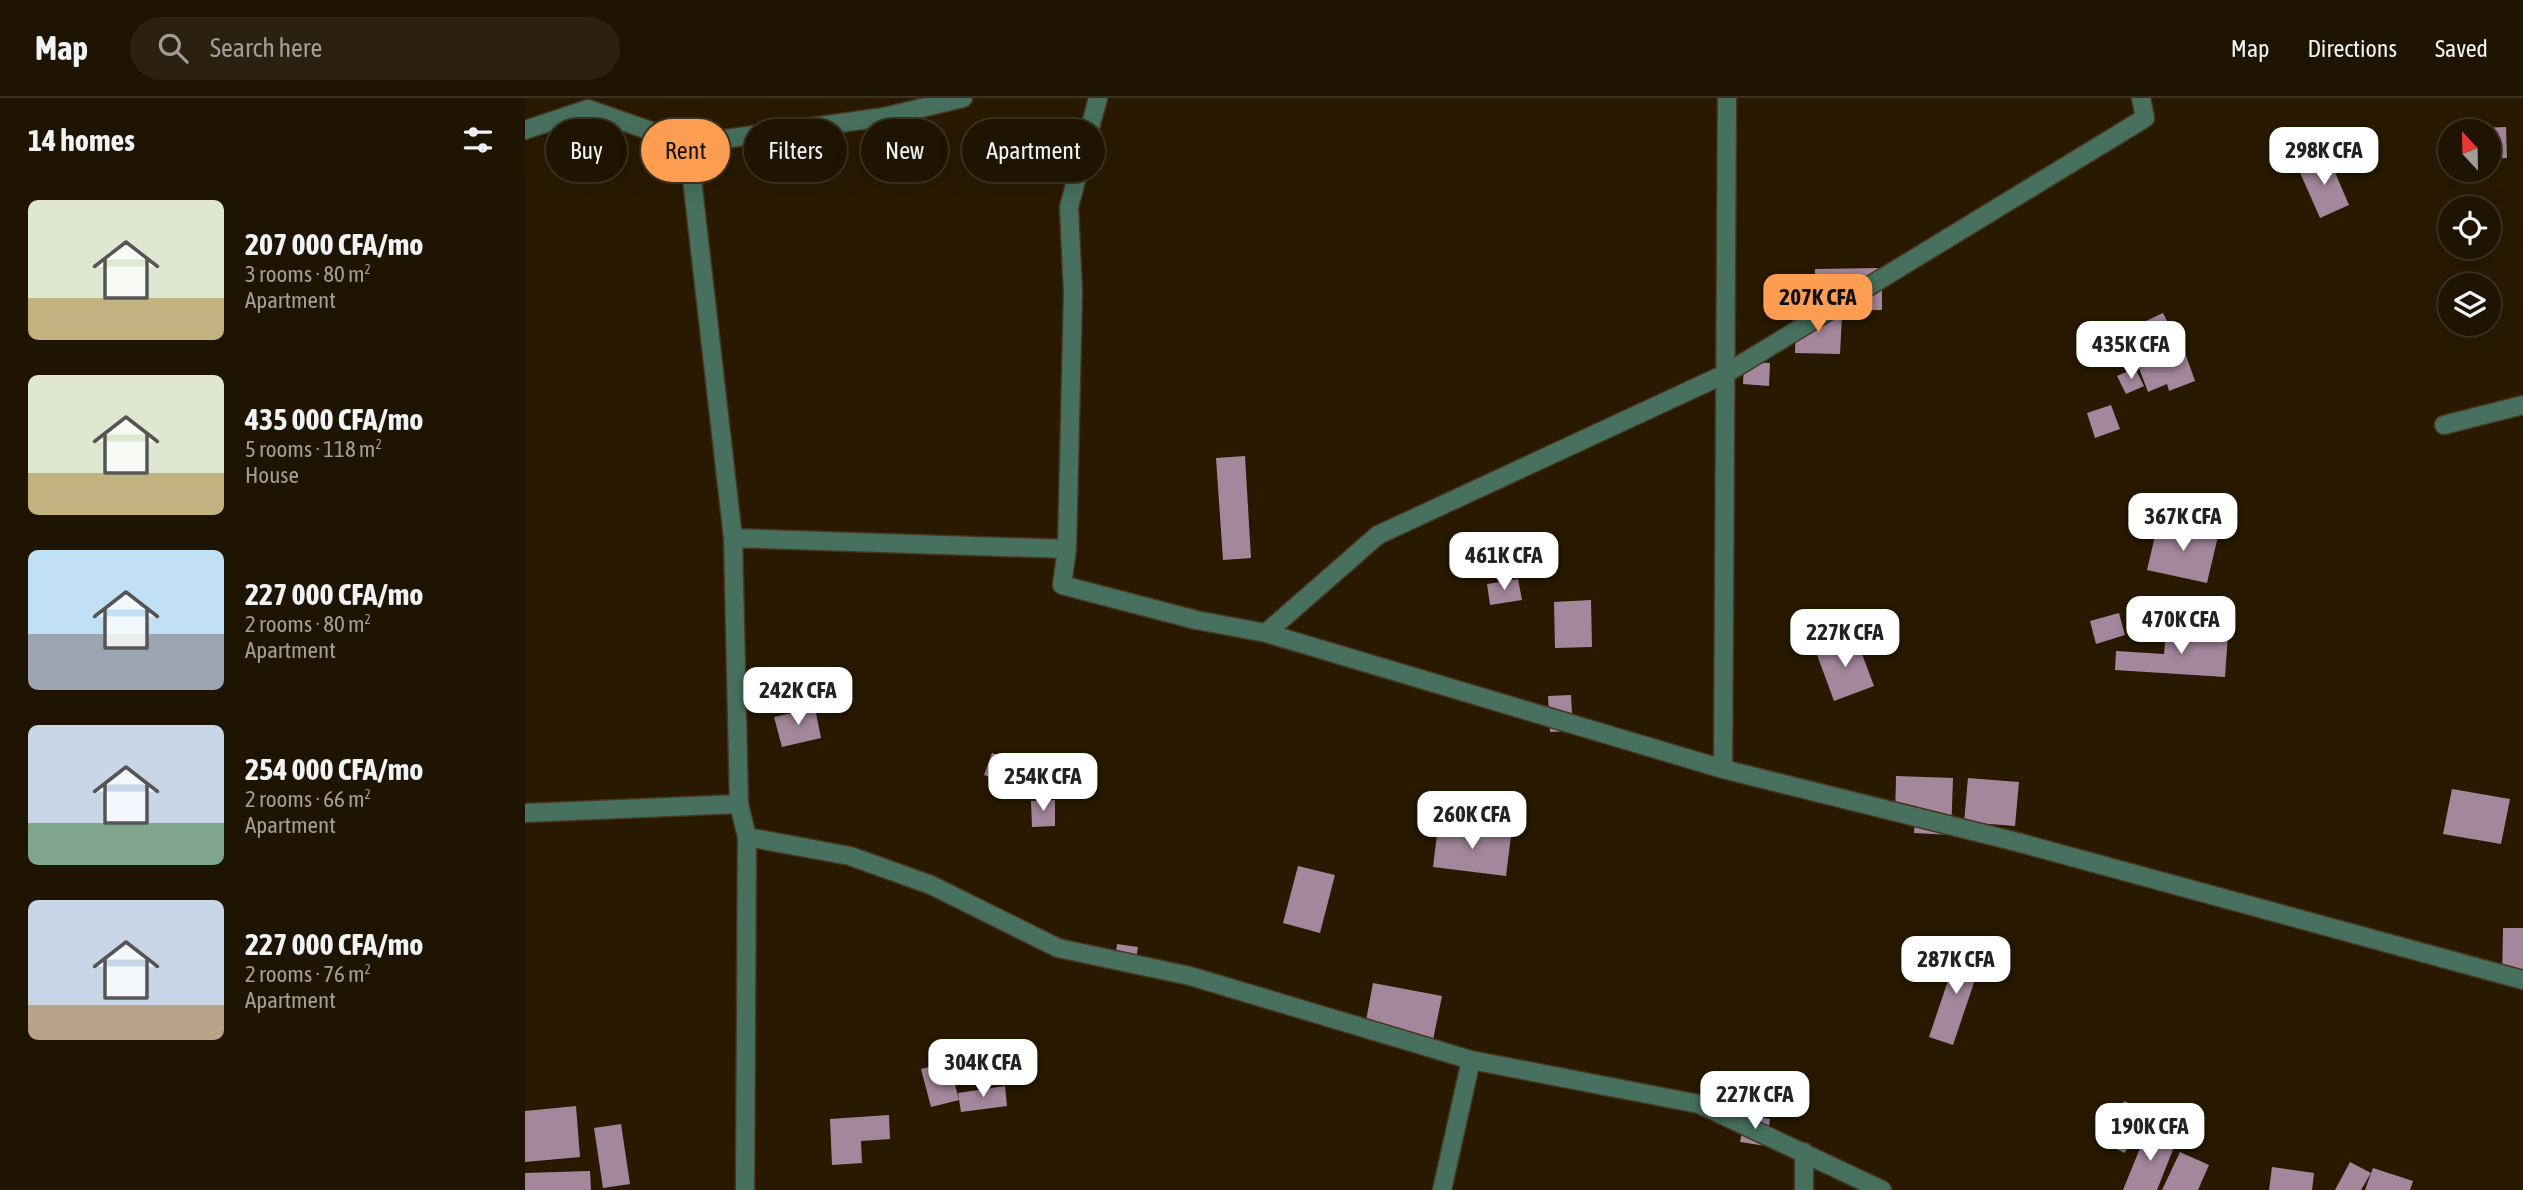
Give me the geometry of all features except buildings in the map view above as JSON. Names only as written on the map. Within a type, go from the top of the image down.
[{"type":"street","points":[[730,138],[884,117],[963,98]]},
{"type":"street","points":[[1098,98],[1069,207],[1073,293],[1067,549],[1062,585],[1196,620],[1266,633],[1724,769],[2017,842],[2523,980]]},
{"type":"street","points":[[1724,769],[1727,98]]},
{"type":"street","points":[[1266,633],[1378,535],[1724,374],[2145,118],[2141,98]]},
{"type":"street","points":[[525,130],[592,104],[641,124]]},
{"type":"street","points":[[692,182],[733,538],[739,804],[747,837],[745,1190]]},
{"type":"street","points":[[2444,425],[2523,405]]},
{"type":"street","points":[[733,538],[1067,549]]},
{"type":"street","points":[[525,813],[739,804]]},
{"type":"street","points":[[747,837],[861,860],[931,885],[1058,948],[1190,976],[1471,1060],[1699,1104],[1882,1190]]},
{"type":"street","points":[[1442,1190],[1471,1060]]},
{"type":"street","points":[[1804,1152],[1804,1190]]}]
